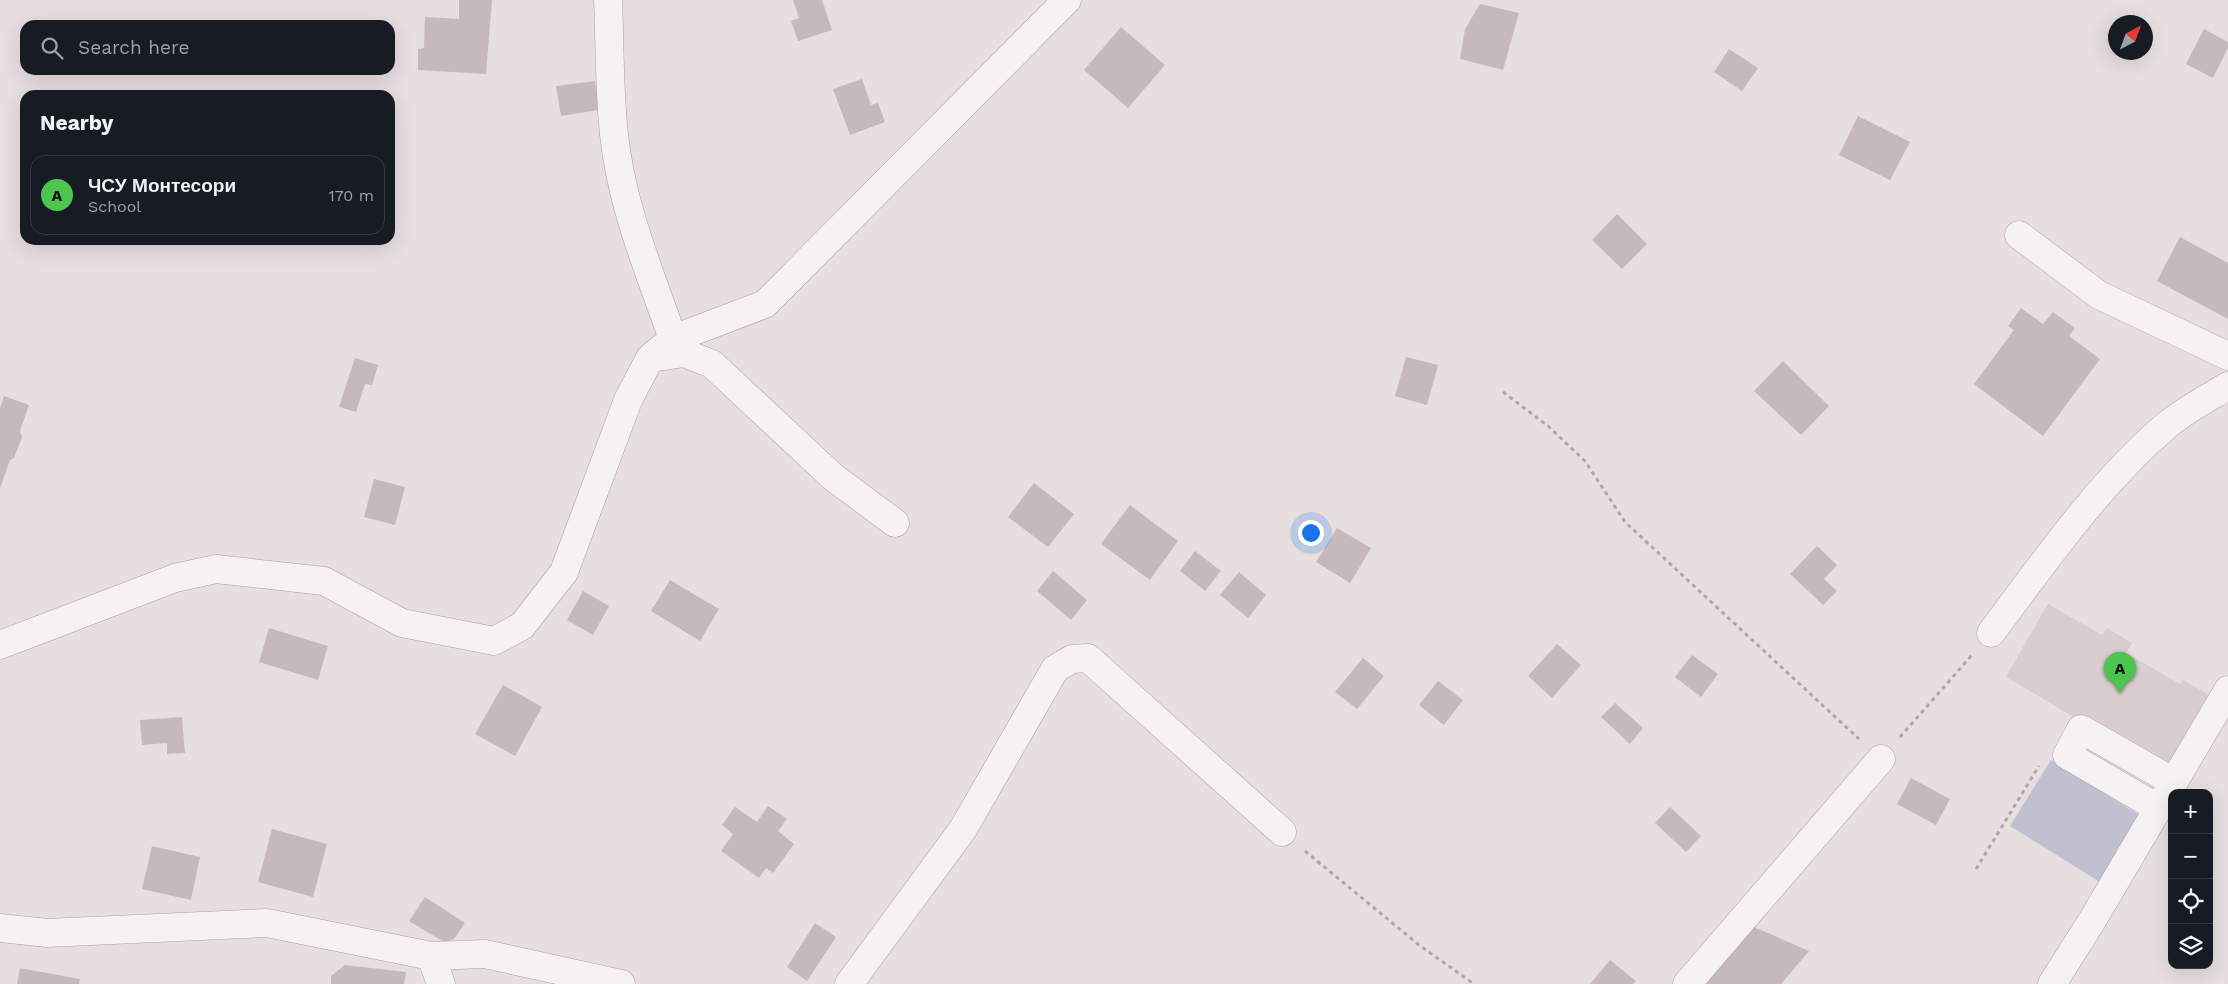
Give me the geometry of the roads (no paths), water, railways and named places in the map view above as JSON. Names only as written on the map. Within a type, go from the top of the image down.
[{"type":"street","points":[[608,0],[614,135],[623,184],[632,222],[673,339]]},
{"type":"street","points":[[0,646],[175,578],[216,569],[324,581],[402,623],[494,640],[522,626],[564,572],[628,400],[650,358],[673,339],[765,304],[1067,0]]},
{"type":"street","points":[[2019,235],[2099,295],[2228,356]]},
{"type":"street","points":[[650,358],[684,353],[712,364],[833,477],[895,523]]},
{"type":"street","points":[[1991,633],[2103,490],[2140,450],[2169,423],[2228,386]]},
{"type":"street","points":[[849,984],[963,829],[1055,669],[1072,659],[1088,658],[1282,832]]},
{"type":"street","points":[[2052,984],[2086,932],[2228,690]]},
{"type":"street","points":[[2158,808],[2068,754],[2081,729],[2174,782]]},
{"type":"street","points":[[1687,984],[1881,758]]},
{"type":"street","points":[[0,928],[47,933],[267,922],[431,956],[485,954],[621,984]]},
{"type":"street","points":[[431,956],[442,984]]},
{"type":"place","name":"ЧСУ Монтесори","points":[[2120,693]]}]
